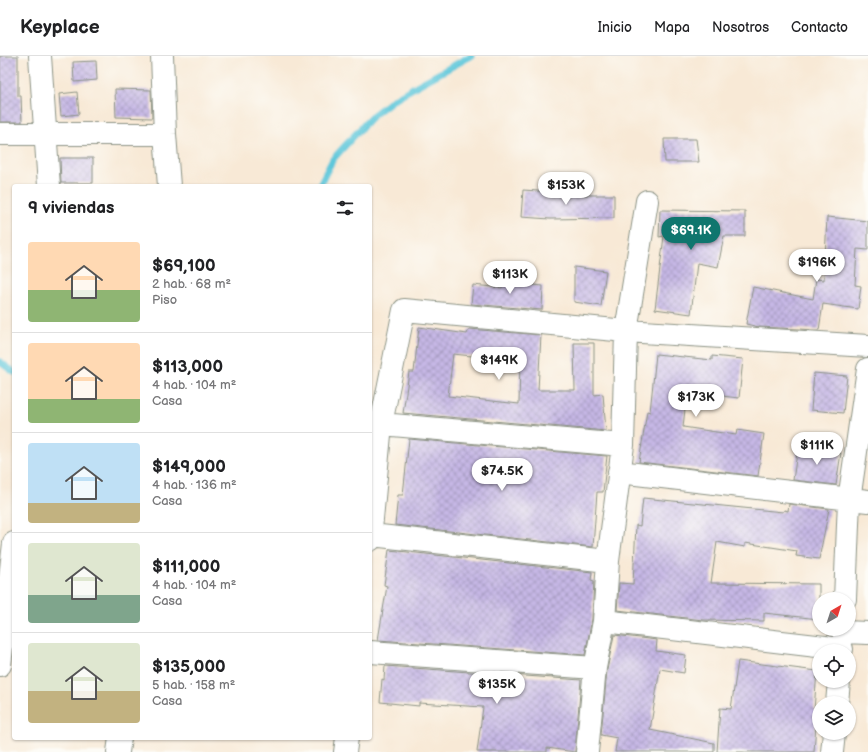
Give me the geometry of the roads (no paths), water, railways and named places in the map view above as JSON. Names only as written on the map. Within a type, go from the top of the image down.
[{"type":"street","points":[[40,56],[49,184]]},
{"type":"street","points":[[162,56],[169,184]]},
{"type":"street","points":[[0,134],[165,134]]},
{"type":"street","points":[[586,752],[595,668],[604,621],[608,561],[623,445],[626,332],[647,201]]},
{"type":"street","points":[[372,519],[382,424],[404,310],[626,332],[868,346]]},
{"type":"street","points":[[846,592],[858,501],[868,374]]},
{"type":"street","points":[[382,424],[623,445]]},
{"type":"street","points":[[619,472],[858,501]]},
{"type":"street","points":[[372,538],[608,561]]},
{"type":"street","points":[[0,665],[12,560]]},
{"type":"street","points":[[604,621],[842,640],[868,633]]},
{"type":"street","points":[[372,652],[595,668]]},
{"type":"street","points":[[118,752],[120,740]]},
{"type":"street","points":[[345,752],[347,740]]},
{"type":"street","points":[[832,752],[833,740]]},
{"type":"waterway","points":[[320,184],[333,159],[372,116],[394,99],[471,56]]},
{"type":"waterway","points":[[0,362],[12,371]]}]
